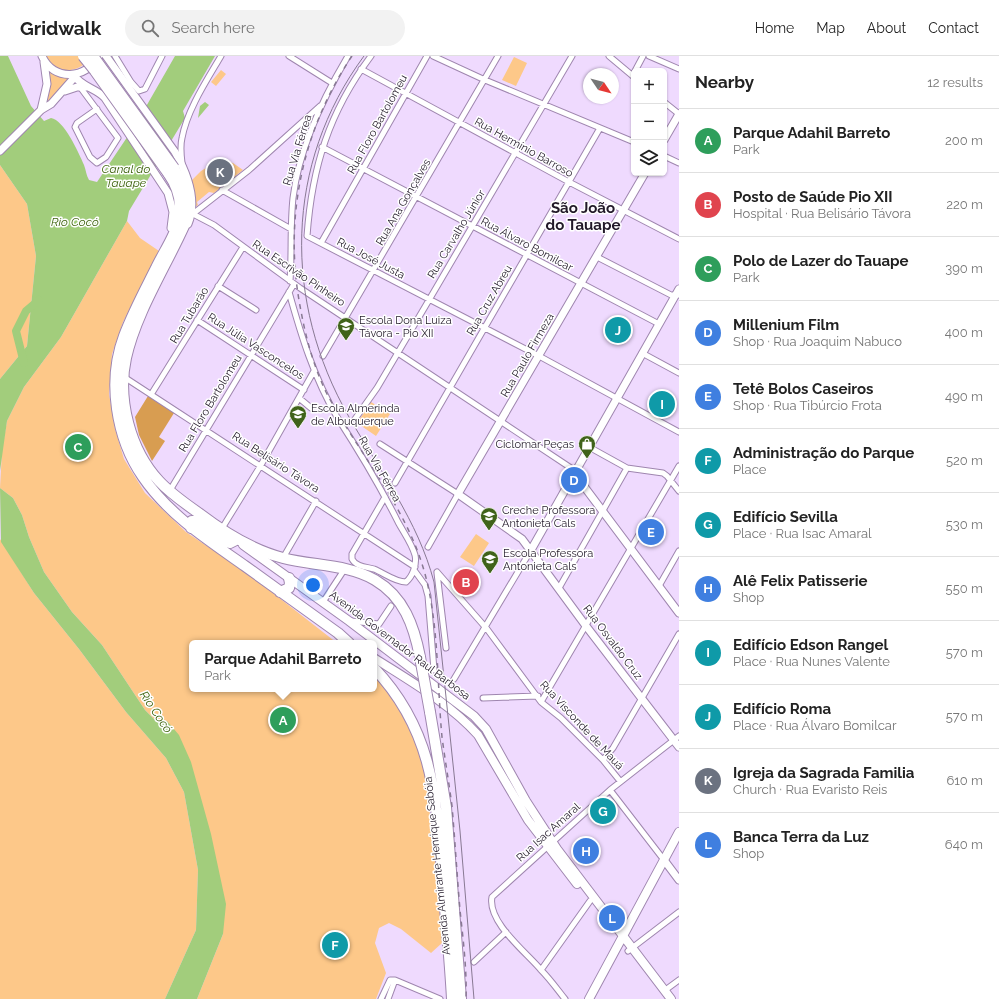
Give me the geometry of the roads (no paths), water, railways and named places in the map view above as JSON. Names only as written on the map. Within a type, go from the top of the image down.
[{"type":"highway","name":"Avenida Governador Raul Barbosa","points":[[83,56],[184,186],[187,198],[187,210],[184,226],[168,252],[123,337],[116,368],[116,401],[124,440],[137,468],[158,496],[192,528],[338,633]]},
{"type":"highway","name":"Avenida Governador Raul Barbosa","points":[[93,56],[171,171]]},
{"type":"highway","name":"Avenida Governador Raul Barbosa","points":[[168,252],[131,340],[126,359],[124,377],[126,407],[133,438],[150,470],[170,492],[236,540]]},
{"type":"highway","points":[[192,528],[192,521],[196,521],[227,542],[230,543],[236,540]]},
{"type":"highway","name":"Avenida Almirante Henrique Sabóia","points":[[236,540],[283,558],[344,570],[375,580],[402,604],[412,626],[420,657],[446,807],[461,999]]},
{"type":"highway","points":[[280,592],[289,588],[289,578]]},
{"type":"highway","points":[[338,633],[346,640]]},
{"type":"highway","name":"Avenida Almirante Henrique Sabóia","points":[[377,671],[388,684],[410,716],[429,765],[437,804],[452,999]]},
{"type":"main road","name":"Avenida Governador Raul Barbosa","points":[[236,540],[374,640]]},
{"type":"main road","name":"Avenida Governador Raul Barbosa","points":[[338,633],[348,640]]},
{"type":"main road","name":"Avenida Governador Raul Barbosa","points":[[377,643],[474,716],[486,729],[550,844]]},
{"type":"main road","name":"Avenida Governador Raul Barbosa","points":[[377,660],[438,700],[465,721],[478,735],[528,820],[550,844]]},
{"type":"main road","points":[[595,999],[626,944],[666,863],[679,832]]},
{"type":"main road","points":[[666,863],[679,843]]},
{"type":"main road","points":[[550,844],[590,901],[626,944]]},
{"type":"main road","points":[[550,844],[664,995],[671,999]]},
{"type":"main road","points":[[589,999],[626,944]]},
{"type":"street","points":[[43,58],[53,70],[59,73],[74,75],[90,68],[99,56]]},
{"type":"street","name":"Avenida Governador Raul Barbosa","points":[[106,56],[175,152],[168,193],[173,212],[168,252]]},
{"type":"street","points":[[116,56],[131,82],[139,91],[145,90],[162,56]]},
{"type":"street","points":[[171,171],[185,128],[200,93],[221,56]]},
{"type":"street","points":[[289,56],[332,83]]},
{"type":"street","name":"Rua Via Férrea","points":[[292,282],[291,229],[293,197],[300,166],[321,105],[348,56]]},
{"type":"street","name":"Rua Via Férrea","points":[[307,236],[310,198],[322,147],[337,110],[361,69],[371,56]]},
{"type":"street","name":"Rua Floro Bartolomeu","points":[[321,243],[427,56]]},
{"type":"street","points":[[433,56],[484,80],[631,141]]},
{"type":"street","name":"Rua Ana Gonçalves","points":[[323,356],[347,318],[498,56]]},
{"type":"street","name":"Rua Carvalho Júnior","points":[[355,419],[429,300],[572,56]]},
{"type":"street","points":[[609,56],[631,72]]},
{"type":"street","points":[[637,68],[643,56]]},
{"type":"street","points":[[649,56],[679,69]]},
{"type":"street","points":[[41,110],[47,84],[43,58]]},
{"type":"street","name":"Rua Hermínio Barroso","points":[[361,69],[623,211],[679,238]]},
{"type":"street","points":[[0,151],[41,110],[51,104],[63,92],[73,80],[74,75]]},
{"type":"street","name":"Avenida Governador Raul Barbosa","points":[[74,75],[78,81],[100,93],[125,127],[171,171],[190,184],[192,213],[186,227],[168,252]]},
{"type":"street","points":[[80,87],[97,109],[118,138],[106,157],[100,163],[95,162],[90,157],[75,127],[77,123],[97,109]]},
{"type":"street","points":[[63,92],[73,88],[90,88]]},
{"type":"street","points":[[666,104],[679,114],[667,135]]},
{"type":"street","points":[[192,213],[249,170],[321,105]]},
{"type":"street","name":"Rua Cruz Abreu","points":[[394,483],[600,128]]},
{"type":"street","name":"Rua Álvaro Bomilcar","points":[[322,147],[416,198],[473,226],[659,324]]},
{"type":"street","points":[[667,157],[679,163]]},
{"type":"street","name":"Rua Paulo Firmeza","points":[[428,547],[502,422],[643,176]]},
{"type":"street","points":[[222,190],[291,229]]},
{"type":"street","name":"Rua Escrivão Pinheiro","points":[[192,213],[214,225],[292,282],[398,351],[571,468],[574,473]]},
{"type":"street","name":"Rua José Justa","points":[[307,236],[539,356],[679,432]]},
{"type":"street","name":"Rua Tubarão","points":[[152,393],[243,247]]},
{"type":"street","points":[[596,257],[671,295],[678,293]]},
{"type":"street","name":"Rua Floro Bartolomeu","points":[[170,492],[206,429],[289,292],[292,282]]},
{"type":"street","points":[[218,286],[256,310]]},
{"type":"street","name":"Rua Via Férrea","points":[[289,292],[303,341],[314,371],[334,411],[385,497],[413,550],[415,568],[425,585],[428,596],[434,670]]},
{"type":"street","points":[[454,679],[531,550],[616,398],[678,293]]},
{"type":"street","name":"Rua Júlia Vasconcelos","points":[[197,320],[304,390]]},
{"type":"street","points":[[642,353],[679,373]]},
{"type":"street","points":[[221,530],[261,465],[314,371]]},
{"type":"street","name":"Rua Belisário Távora","points":[[124,377],[152,393],[364,532],[415,568]]},
{"type":"street","name":"Rua Júlia Vasconcelos","points":[[299,398],[311,408]]},
{"type":"street","points":[[380,444],[458,494],[516,534],[531,550]]},
{"type":"street","points":[[589,447],[627,468],[658,472],[667,476],[679,491]]},
{"type":"street","points":[[541,702],[679,466]]},
{"type":"street","points":[[559,588],[627,468]]},
{"type":"street","points":[[574,473],[632,547],[679,613]]},
{"type":"street","points":[[385,497],[352,554],[353,562],[382,572],[401,582],[408,581],[415,568]]},
{"type":"street","points":[[283,558],[316,501]]},
{"type":"street","name":"Rua Osvaldo Cruz","points":[[531,550],[586,626],[642,698],[676,738],[679,748]]},
{"type":"street","points":[[659,586],[679,551]]},
{"type":"street","points":[[323,602],[344,570]]},
{"type":"street","points":[[446,648],[437,572],[485,627]]},
{"type":"street","points":[[349,621],[379,624],[391,606]]},
{"type":"street","points":[[363,632],[366,623]]},
{"type":"street","name":"Rua Visconde de Mauá","points":[[485,627],[541,702],[561,718],[603,760],[620,781]]},
{"type":"street","points":[[603,760],[613,748],[679,634]]},
{"type":"street","points":[[483,698],[538,696]]},
{"type":"street","name":"Rua Isac Amaral","points":[[506,932],[493,911],[491,902],[495,893],[620,781],[676,738]]},
{"type":"street","points":[[610,790],[679,880]]},
{"type":"street","points":[[541,970],[590,901]]},
{"type":"street","points":[[626,944],[679,912]]},
{"type":"street","points":[[474,962],[506,932],[565,999]]},
{"type":"street","points":[[381,999],[390,980],[395,980],[440,999]]},
{"type":"street","points":[[388,999],[395,980]]},
{"type":"street","points":[[664,995],[679,980]]},
{"type":"water","name":"Rio Cocó","points":[[0,56],[8,56],[31,106],[44,121],[51,118],[61,124],[79,153],[89,180],[97,182],[136,124],[175,56],[215,56],[183,111],[185,118],[129,211],[127,221],[61,337],[24,387],[7,421],[0,471],[0,379],[27,346],[36,256],[27,204],[0,165]]},
{"type":"water","points":[[205,102],[209,105],[198,118],[200,106]]},
{"type":"water","name":"Rio Cocó","points":[[0,488],[13,498],[22,515],[29,537],[44,572],[72,612],[102,645],[145,710],[154,719],[167,721],[179,735],[191,762],[211,834],[226,904],[223,934],[197,999],[165,999],[196,930],[198,870],[184,792],[166,758],[126,712],[79,649],[34,593],[1,542]]},
{"type":"waterway","name":"Rio Cocó","points":[[24,363],[16,331],[26,311],[39,300]]},
{"type":"tram line","points":[[364,56],[338,98],[319,142],[307,187],[302,234],[304,281],[312,327],[327,373],[349,417],[408,517],[427,560],[434,582],[460,831],[474,999]]},
{"type":"railway","points":[[352,56],[334,85],[320,115],[309,147],[301,179],[296,211],[294,244],[296,278],[305,332],[314,363],[326,392],[381,481],[406,526],[417,549],[430,594],[437,655],[442,737],[452,806],[465,965],[466,999]]},
{"type":"place","name":"Igreja da Sagrada Familia","points":[[220,172]]},
{"type":"place","name":"Edifício Roma","points":[[618,330]]},
{"type":"place","name":"Escola Dona Luiza Távora - Pio XII","points":[[346,341]]},
{"type":"place","name":"Edifício Edson Rangel","points":[[662,404]]},
{"type":"place","name":"Escola Almerinda de Albuquerque","points":[[298,429]]},
{"type":"place","name":"Polo de Lazer do Tauape","points":[[78,447]]},
{"type":"place","name":"Ciclomar Peças","points":[[587,459]]},
{"type":"place","name":"Millenium Film","points":[[574,480]]},
{"type":"place","name":"Creche Professora Antonieta Cals","points":[[489,531]]},
{"type":"place","name":"Tetê Bolos Caseiros","points":[[651,532]]},
{"type":"place","name":"Escola Professora Antonieta Cals","points":[[490,574]]},
{"type":"place","name":"Posto de Saúde Pio XII","points":[[466,582]]},
{"type":"place","name":"Parque Adahil Barreto","points":[[283,720]]},
{"type":"place","name":"Edifício Sevilla","points":[[603,811]]},
{"type":"place","name":"Alê Felix Patisserie","points":[[586,851]]},
{"type":"place","name":"Banca Terra da Luz","points":[[612,918]]},
{"type":"place","name":"Administração do Parque","points":[[335,945]]},
{"type":"district","name":"São João do Tauape","points":[[583,216]]},
{"type":"water label","name":"Canal do Tauape","points":[[126,176]]}]
